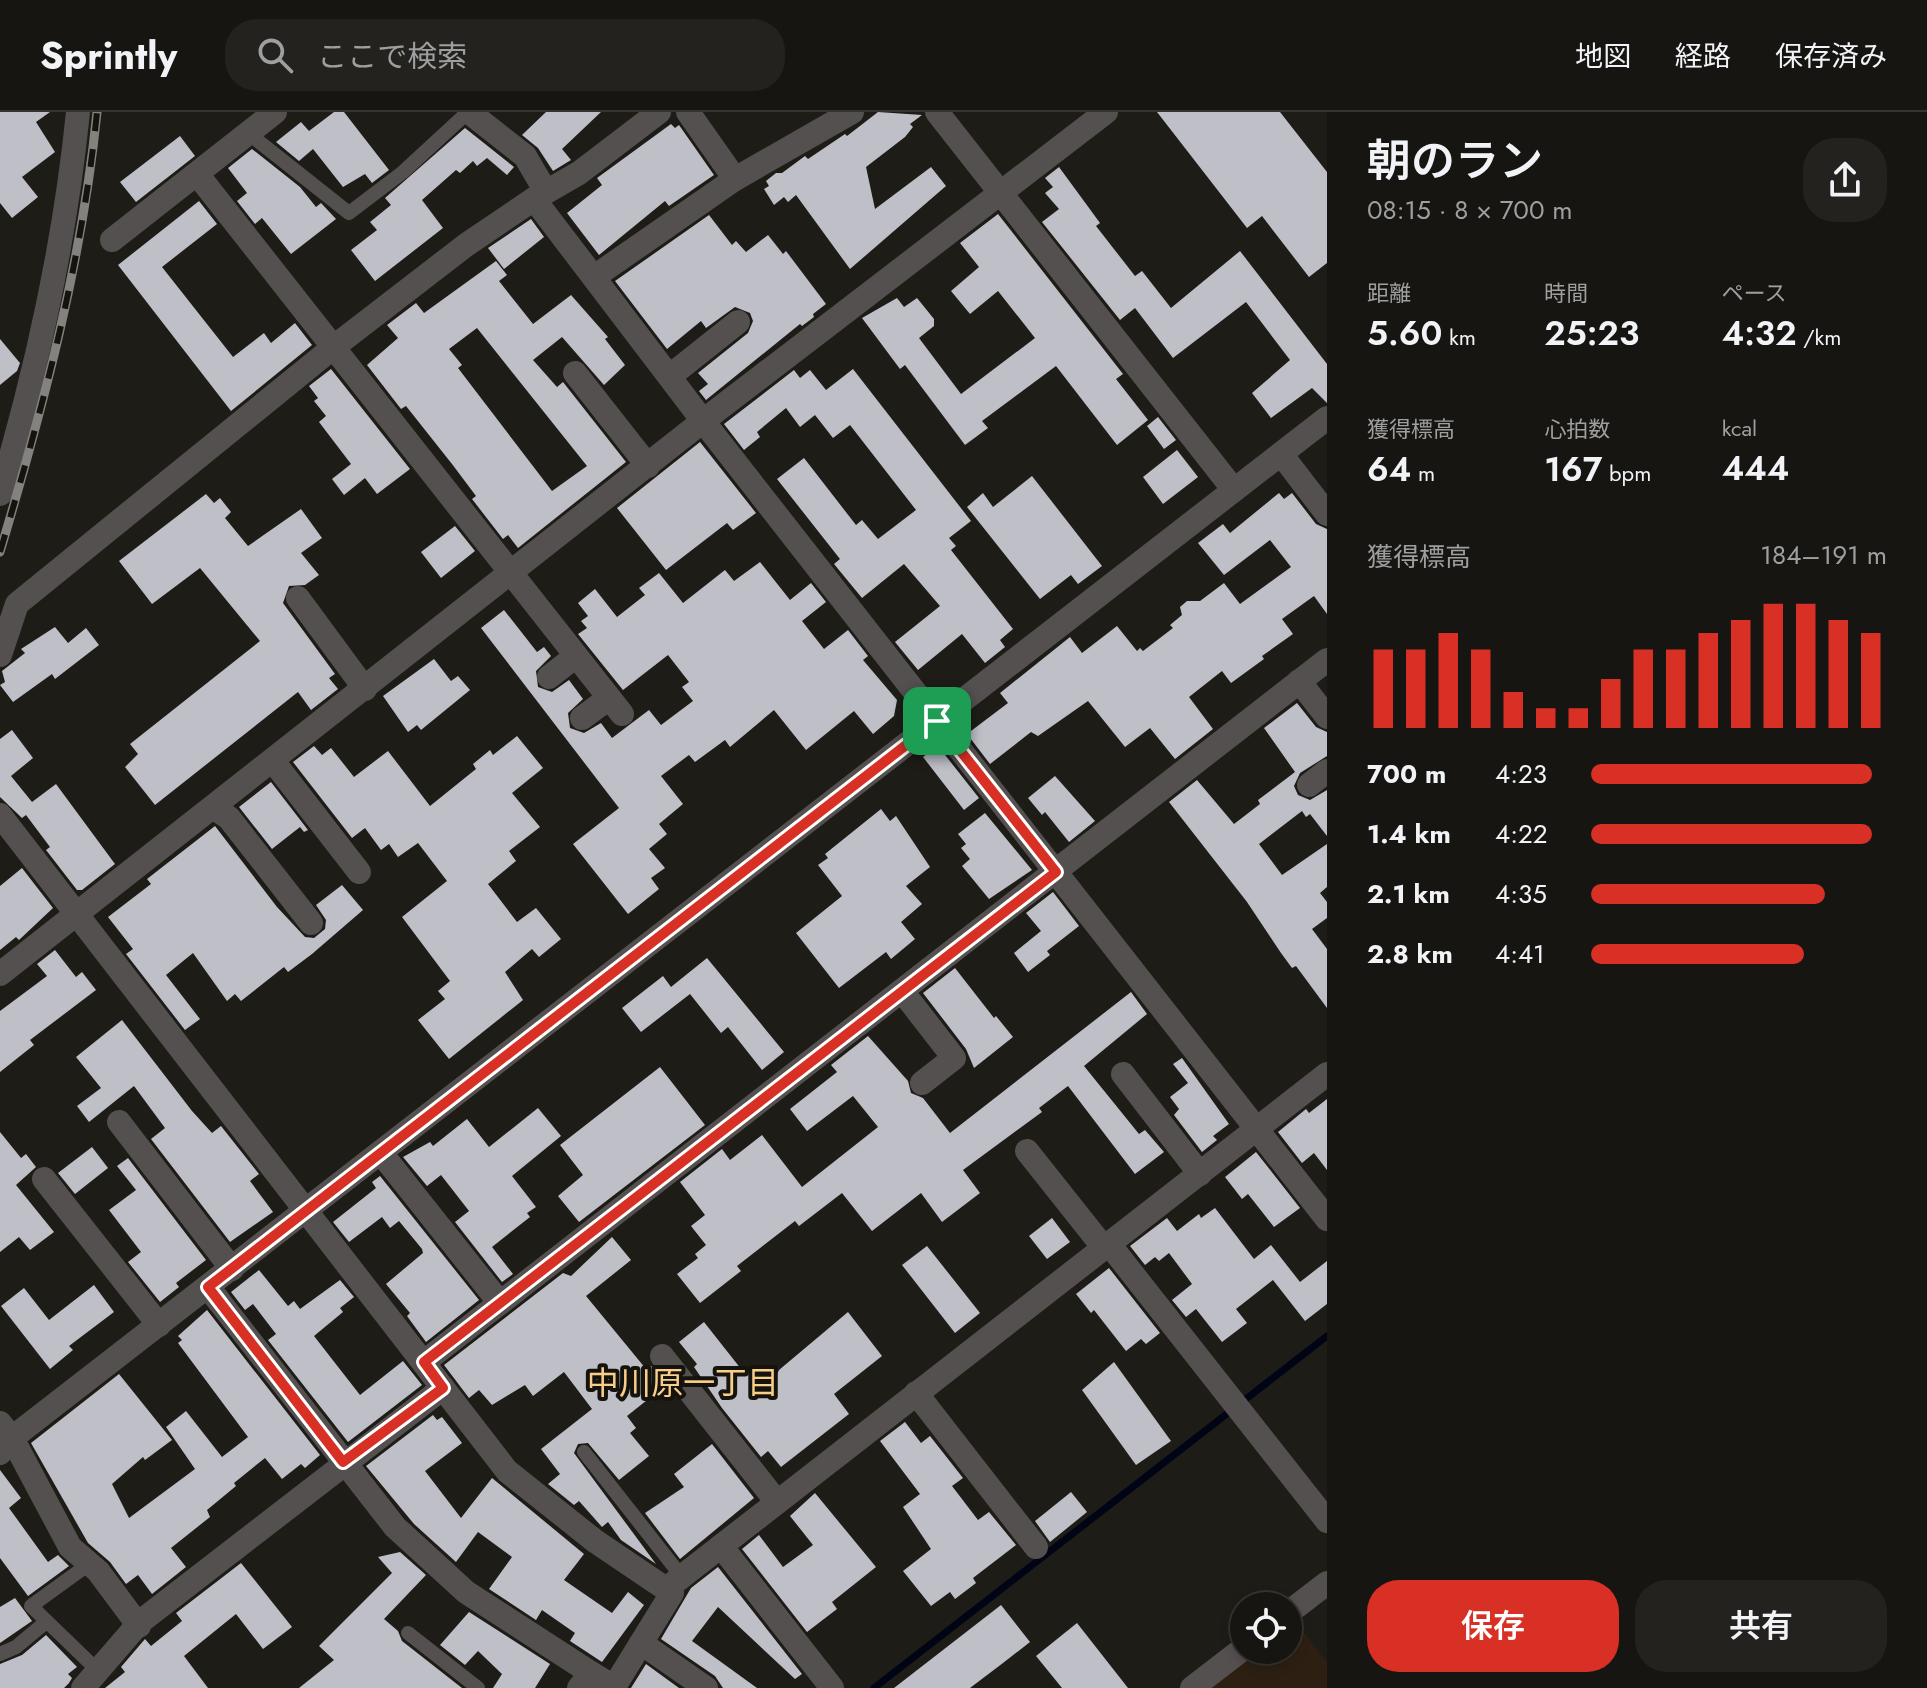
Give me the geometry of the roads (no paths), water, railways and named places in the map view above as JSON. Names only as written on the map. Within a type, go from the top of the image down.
[{"type":"street","points":[[0,494],[31,385],[49,302],[65,218],[78,112]]},
{"type":"street","points":[[112,240],[275,112]]},
{"type":"street","points":[[468,112],[525,156],[540,195],[594,277],[703,421],[1327,1219]]},
{"type":"street","points":[[0,655],[17,604],[335,346],[478,236],[579,173],[659,112]]},
{"type":"street","points":[[688,112],[735,179]]},
{"type":"street","points":[[594,277],[735,179],[852,112]]},
{"type":"street","points":[[937,112],[1234,490]]},
{"type":"street","points":[[0,974],[703,421],[1106,112]]},
{"type":"street","points":[[197,174],[616,706],[582,718]]},
{"type":"street","points":[[670,376],[738,322]]},
{"type":"street","points":[[575,373],[648,466]]},
{"type":"street","points":[[139,1626],[89,1564],[70,1547],[4,1438],[306,1212],[1327,418]]},
{"type":"street","points":[[1281,454],[1327,514]]},
{"type":"street","points":[[298,598],[365,689]]},
{"type":"street","points":[[549,677],[576,656]]},
{"type":"street","points":[[424,1362],[1327,660]]},
{"type":"street","points":[[1299,681],[1327,717]]},
{"type":"street","points":[[273,761],[359,872]]},
{"type":"street","points":[[213,807],[229,818],[311,923]]},
{"type":"street","points":[[0,815],[507,1471],[595,1541],[674,1583]]},
{"type":"street","points":[[902,991],[954,1058],[922,1083]]},
{"type":"street","points":[[1123,1074],[1200,1174]]},
{"type":"street","points":[[208,1287],[370,1499],[434,1566],[525,1632],[585,1681],[614,1687],[672,1593],[674,1583],[1327,1074]]},
{"type":"street","points":[[119,1122],[232,1269]]},
{"type":"street","points":[[1027,1151],[1237,1406],[1327,1521]]},
{"type":"street","points":[[381,1153],[500,1303]]},
{"type":"street","points":[[44,1179],[159,1325]]},
{"type":"street","points":[[662,1356],[777,1502]]},
{"type":"street","points":[[94,1684],[139,1626],[343,1462],[443,1388]]},
{"type":"street","points":[[916,1393],[1036,1547]]},
{"type":"street","points":[[721,1546],[832,1688]]},
{"type":"street","points":[[1302,1602],[1327,1583]]},
{"type":"street","points":[[641,1643],[706,1688]]},
{"type":"street","points":[[1192,1688],[1230,1659]]},
{"type":"lane","points":[[248,133],[349,213],[403,172],[468,112]]},
{"type":"lane","points":[[584,1452],[674,1583]]},
{"type":"lane","points":[[89,1564],[31,1606],[91,1664],[94,1684]]},
{"type":"lane","points":[[0,1654],[16,1647],[46,1622]]},
{"type":"lane","points":[[408,1633],[478,1688]]},
{"type":"waterway","points":[[874,1688],[1327,1336]]},
{"type":"railway","points":[[0,552],[59,334],[82,224],[97,112]]},
{"type":"district","name":"中川原一丁目","points":[[683,1383]]}]
